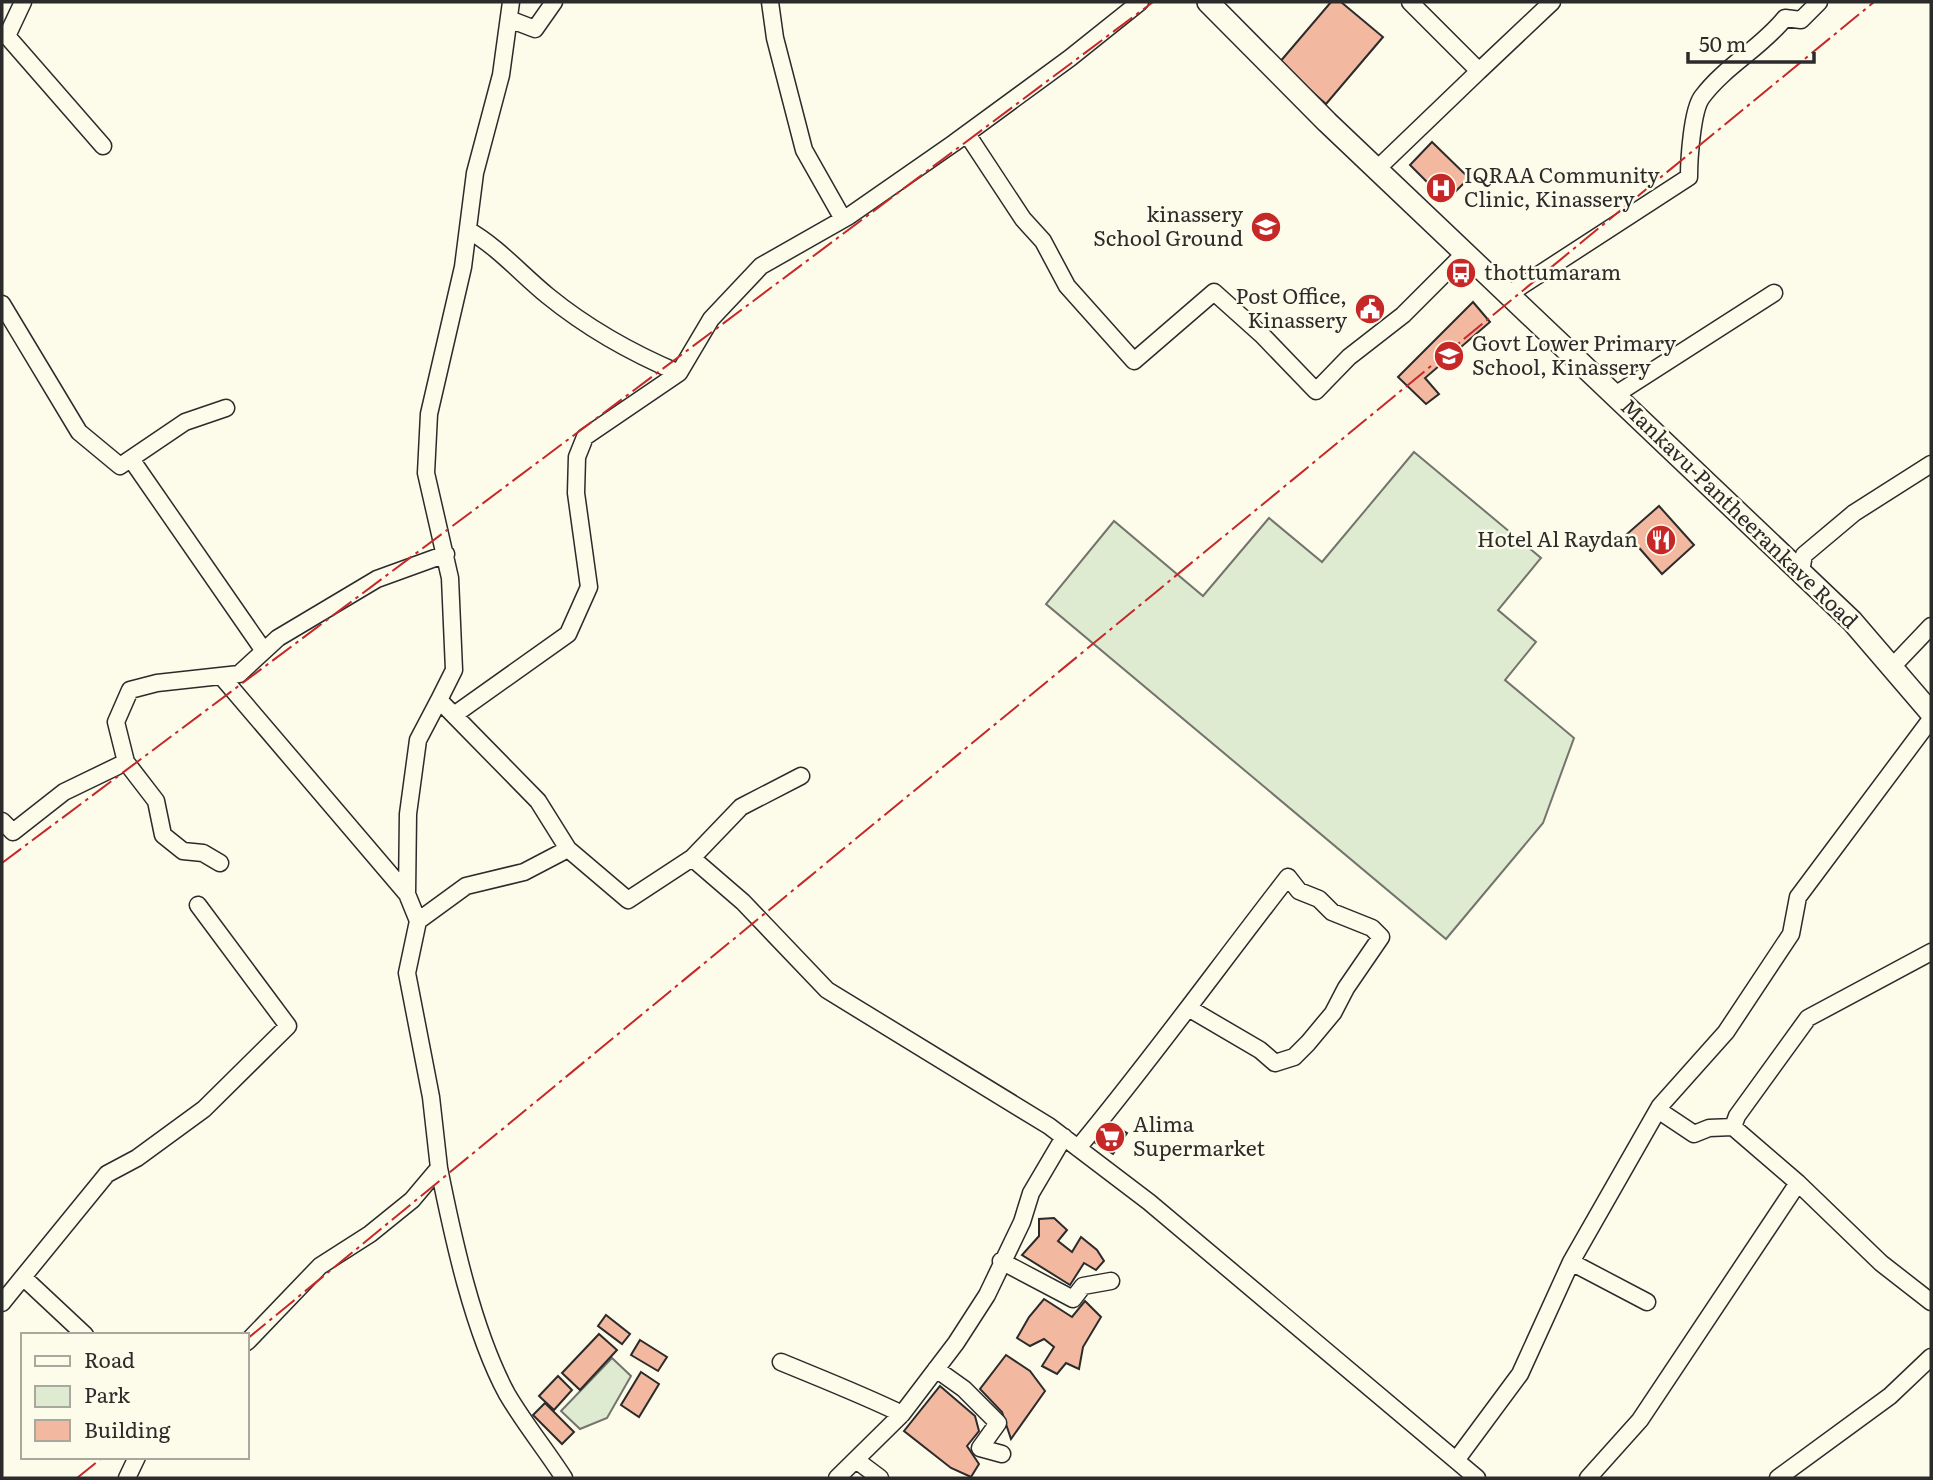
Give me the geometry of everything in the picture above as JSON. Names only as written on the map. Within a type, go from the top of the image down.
[{"type":"main road","name":"Mankavu-Pantheerankave Road","points":[[1208,2],[1377,169],[1852,621],[1931,713]]},
{"type":"street","points":[[23,2],[7,36],[103,146]]},
{"type":"street","points":[[407,894],[408,814],[418,740],[454,670],[446,554],[426,472],[429,414],[463,267],[475,173],[501,75],[511,2]]},
{"type":"street","points":[[509,19],[536,29],[554,2]]},
{"type":"street","points":[[771,2],[775,38],[804,150],[843,219]]},
{"type":"street","points":[[454,715],[568,634],[589,587],[576,493],[577,457],[584,437],[679,373],[711,319],[761,267],[843,219],[967,134],[1140,2]]},
{"type":"street","points":[[1410,2],[1479,71]]},
{"type":"street","points":[[1377,169],[1552,2]]},
{"type":"street","points":[[1509,294],[1689,177],[1689,159],[1700,99],[1734,64],[1770,37],[1785,18],[1801,20],[1819,2]]},
{"type":"street","points":[[967,134],[1023,219],[1043,241],[1067,286],[1134,361],[1214,292],[1262,335],[1315,391],[1349,357],[1403,315],[1465,253]]},
{"type":"street","points":[[468,230],[485,240],[574,316],[656,363],[679,373]]},
{"type":"street","points":[[1615,395],[1774,293]]},
{"type":"street","points":[[2,304],[79,432],[120,466],[185,422],[226,408]]},
{"type":"street","points":[[131,459],[264,651]]},
{"type":"street","points":[[1801,571],[1804,555],[1854,513],[1931,464]]},
{"type":"street","points":[[220,863],[203,853],[183,851],[163,835],[156,802],[126,762],[116,722],[130,690],[157,683],[239,674],[278,638],[377,579],[446,554]]},
{"type":"street","points":[[1892,667],[1931,626]]},
{"type":"street","points":[[222,677],[407,894],[418,921],[407,973],[432,1097],[439,1168],[454,1244],[481,1329],[507,1393],[564,1478]]},
{"type":"street","points":[[439,700],[538,801],[568,849],[628,900],[692,858],[741,807],[801,776]]},
{"type":"street","points":[[1457,1459],[1520,1374],[1571,1262],[1658,1110],[1726,1032],[1791,934],[1798,897],[1931,719]]},
{"type":"street","points":[[2,821],[13,832],[64,792],[126,762]]},
{"type":"street","points":[[418,921],[466,886],[524,872],[568,849]]},
{"type":"street","points":[[692,858],[744,902],[827,990],[1064,1137],[1149,1202],[1477,1478]]},
{"type":"street","points":[[1078,1148],[1158,1044],[1190,1009],[1288,877],[1299,891],[1319,899],[1332,912],[1371,928],[1381,937],[1346,988],[1333,1013],[1294,1057],[1275,1063],[1260,1050],[1190,1009]]},
{"type":"street","points":[[2,1303],[107,1174],[137,1158],[204,1109],[288,1026],[198,905]]},
{"type":"street","points":[[1733,1127],[1737,1116],[1808,1018],[1931,952]]},
{"type":"street","points":[[1658,1110],[1694,1134],[1709,1128],[1733,1127],[1798,1183],[1881,1263],[1931,1302]]},
{"type":"street","points":[[837,1478],[902,1414],[987,1295],[1031,1194],[1064,1137]]},
{"type":"street","points":[[248,1341],[320,1266],[370,1234],[412,1200],[439,1168]]},
{"type":"street","points":[[1588,1478],[1640,1420],[1798,1183]]},
{"type":"street","points":[[1001,1261],[1073,1299],[1083,1286],[1111,1281]]},
{"type":"street","points":[[1571,1262],[1647,1302]]},
{"type":"street","points":[[23,1277],[83,1333]]},
{"type":"street","points":[[1778,1478],[1890,1396],[1931,1357]]},
{"type":"street","points":[[782,1362],[902,1414]]},
{"type":"street","points":[[936,1369],[964,1390],[998,1423],[980,1448],[1002,1454]]},
{"type":"street","points":[[127,1478],[136,1459]]},
{"type":"street","points":[[856,1460],[880,1478]]},
{"type":"green space","points":[[1414,452],[1541,558],[1498,610],[1536,642],[1505,680],[1574,738],[1543,823],[1446,939],[1046,604],[1114,521],[1203,596],[1269,518],[1322,562]]},
{"type":"green space","points":[[612,1358],[631,1376],[607,1418],[580,1429],[561,1411]]},
{"type":"building","points":[[1331,2],[1341,2],[1383,37],[1326,104],[1279,63]]},
{"type":"building","points":[[1432,142],[1469,178],[1446,201],[1410,165]]},
{"type":"building","points":[[1473,302],[1490,322],[1425,378],[1439,394],[1426,404],[1398,377]]},
{"type":"building","name":"Hotel Al Raydan","points":[[1659,506],[1694,545],[1662,574],[1627,534]]},
{"type":"building","name":"Alima Supermarket","points":[[1107,1121],[1127,1133],[1113,1154],[1094,1142]]},
{"type":"building","points":[[1054,1218],[1067,1230],[1058,1241],[1072,1252],[1081,1237],[1097,1250],[1104,1261],[1096,1270],[1084,1263],[1070,1285],[1022,1255],[1039,1236],[1039,1219]]},
{"type":"building","points":[[1044,1299],[1072,1317],[1085,1301],[1101,1317],[1083,1347],[1079,1369],[1066,1363],[1057,1374],[1042,1366],[1054,1347],[1044,1339],[1030,1346],[1017,1338]]},
{"type":"building","points":[[606,1315],[630,1334],[622,1344],[598,1326]]},
{"type":"building","points":[[599,1334],[617,1350],[580,1390],[562,1373]]},
{"type":"building","points":[[640,1340],[667,1357],[658,1371],[631,1355]]},
{"type":"building","points":[[1006,1355],[1030,1371],[1045,1391],[1011,1439],[1002,1412],[980,1389]]},
{"type":"building","points":[[641,1372],[659,1384],[639,1417],[621,1405]]},
{"type":"building","points":[[558,1376],[572,1390],[554,1410],[539,1396]]},
{"type":"building","points":[[940,1386],[975,1416],[979,1431],[967,1446],[979,1464],[971,1477],[951,1468],[904,1431]]},
{"type":"building","points":[[545,1403],[574,1432],[562,1444],[533,1415]]},
{"type":"power","points":[[2,863],[1153,2]]},
{"type":"power","points":[[248,1338],[1874,2]]},
{"type":"power","points":[[77,1478],[101,1459]]},
{"type":"place","name":"IQRAA Community Clinic, Kinassery","points":[[1441,188]]},
{"type":"place","name":"kinassery School Ground","points":[[1266,227]]},
{"type":"place","name":"thottumaram","points":[[1461,273]]},
{"type":"place","name":"Post Office, Kinassery","points":[[1370,309]]},
{"type":"place","name":"Govt Lower Primary School, Kinassery","points":[[1449,356]]},
{"type":"place","name":"Hotel Al Raydan","points":[[1661,540]]},
{"type":"place","name":"Alima Supermarket","points":[[1110,1137]]}]
